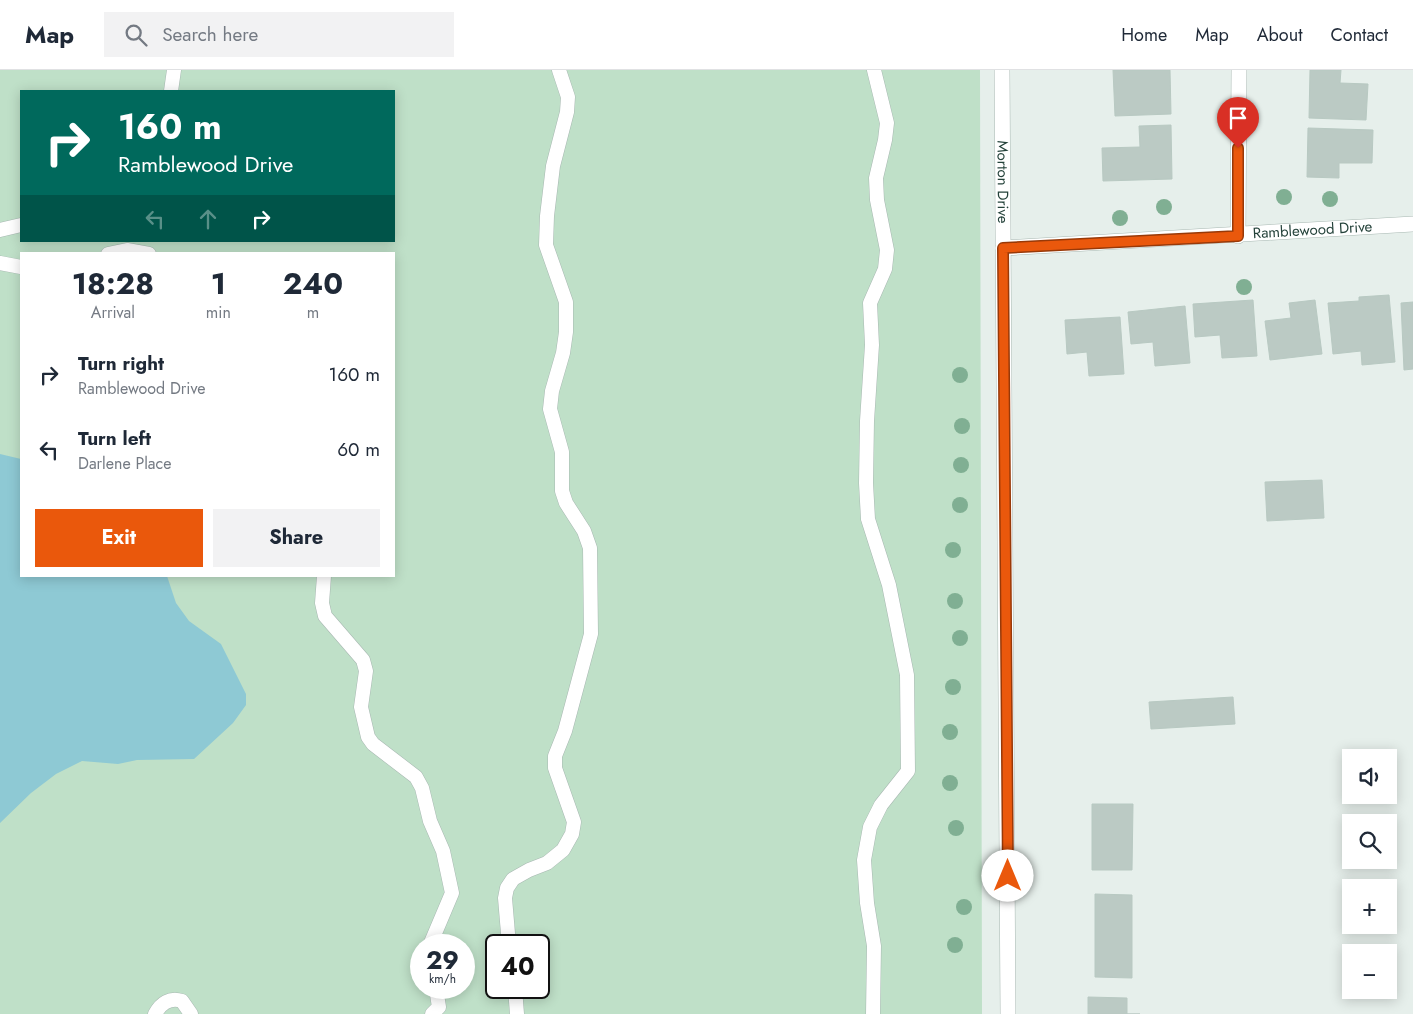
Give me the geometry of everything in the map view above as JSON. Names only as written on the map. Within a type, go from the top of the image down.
[{"type":"street","name":"Morton Drive","points":[[1002,70],[1008,1014]]},
{"type":"street","points":[[1238,70],[1238,236]]},
{"type":"street","name":"Ramblewood Drive","points":[[1003,248],[1238,236],[1413,224]]},
{"type":"lane","points":[[171,90],[174,70]]},
{"type":"lane","points":[[508,934],[505,898],[507,888],[513,879],[528,870],[547,863],[563,850],[572,834],[574,822],[555,768],[555,756],[565,731],[591,634],[590,548],[584,531],[566,503],[562,491],[562,452],[550,409],[552,390],[563,353],[566,332],[566,302],[546,245],[547,216],[553,166],[567,112],[568,97],[559,70]]},
{"type":"lane","points":[[873,1014],[874,946],[867,903],[864,860],[870,827],[882,805],[908,771],[908,675],[889,585],[868,519],[866,483],[866,421],[872,345],[870,304],[884,269],[887,250],[877,200],[876,178],[887,123],[874,70]]},
{"type":"lane","points":[[0,230],[20,225]]},
{"type":"lane","points":[[118,252],[127,250],[138,252]]},
{"type":"lane","points":[[0,263],[20,267]]},
{"type":"lane","points":[[324,577],[322,603],[325,616],[363,660],[366,671],[361,707],[368,737],[372,744],[416,777],[422,788],[430,821],[444,851],[452,893],[435,934]]},
{"type":"lane","points":[[155,1014],[167,1000],[175,998],[182,1001],[191,1014]]},
{"type":"lane","points":[[432,1014],[439,1007],[438,999]]},
{"type":"lane","points":[[516,999],[517,1014]]},
{"type":"green space","points":[[0,70],[980,70],[982,1014],[0,1014]]},
{"type":"water","points":[[0,454],[20,459],[20,577],[167,577],[176,603],[189,621],[221,644],[246,694],[246,705],[233,723],[194,759],[137,760],[118,764],[82,761],[56,774],[31,793],[0,823]]},
{"type":"building","points":[[1113,70],[1170,70],[1171,114],[1115,116]]},
{"type":"building","points":[[1310,70],[1341,70],[1340,83],[1368,84],[1366,120],[1309,118]]},
{"type":"building","points":[[1171,125],[1172,179],[1103,181],[1102,148],[1140,147],[1139,126]]},
{"type":"building","points":[[1308,128],[1373,130],[1372,163],[1339,163],[1339,178],[1307,177]]},
{"type":"building","points":[[1389,295],[1395,362],[1362,365],[1361,351],[1333,354],[1328,303],[1359,301],[1359,297]]},
{"type":"building","points":[[1253,300],[1257,356],[1222,358],[1220,335],[1195,337],[1193,304]]},
{"type":"building","points":[[1315,300],[1322,354],[1270,360],[1265,321],[1291,318],[1289,303]]},
{"type":"building","points":[[1413,302],[1413,369],[1404,370],[1401,303]]},
{"type":"building","points":[[1185,306],[1190,363],[1155,366],[1153,342],[1131,344],[1128,312]]},
{"type":"building","points":[[1120,317],[1124,374],[1089,376],[1087,352],[1067,354],[1065,320]]},
{"type":"building","points":[[1322,480],[1324,518],[1267,521],[1265,482]]},
{"type":"building","points":[[1233,697],[1235,724],[1151,729],[1149,702]]},
{"type":"building","points":[[1092,804],[1133,804],[1132,870],[1092,870]]},
{"type":"building","points":[[1095,894],[1132,895],[1132,978],[1095,977]]},
{"type":"building","points":[[1088,997],[1127,998],[1127,1014],[1088,1014]]},
{"type":"route","points":[[1008,876],[1003,248],[1238,236],[1238,148]]}]
